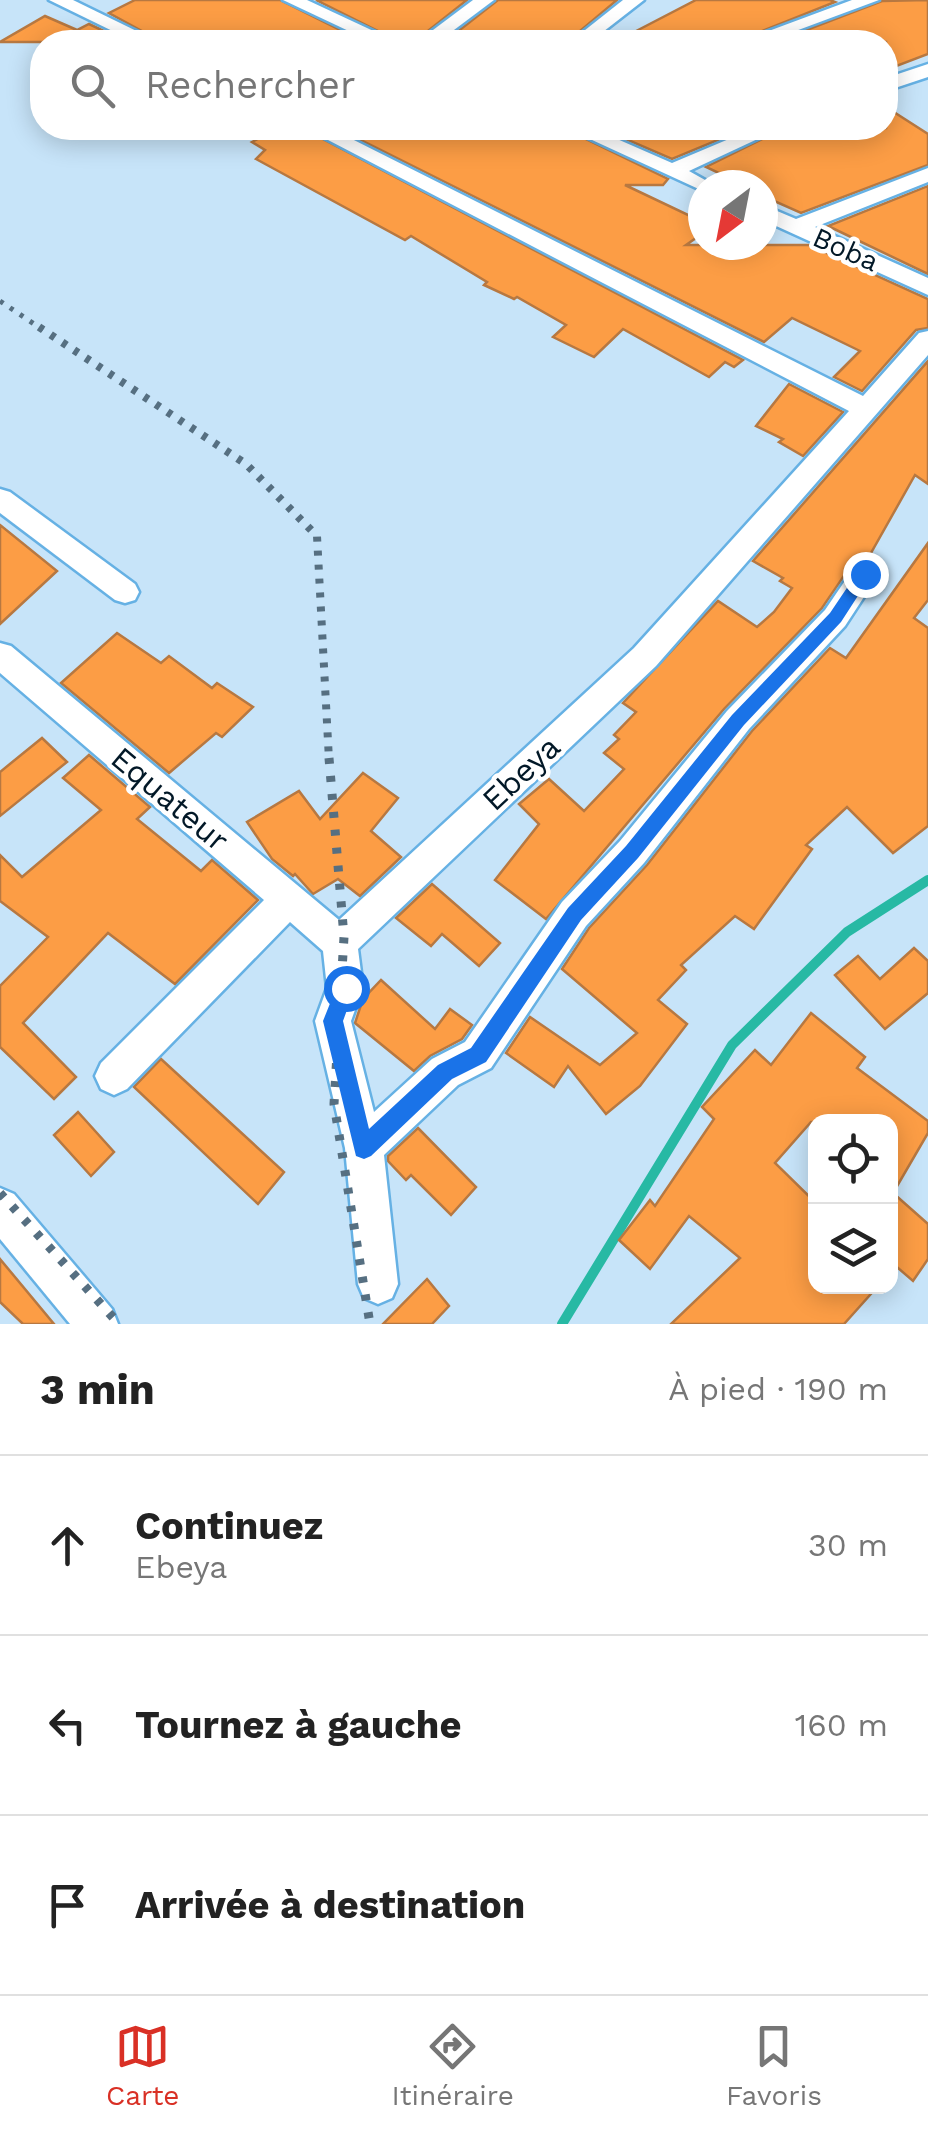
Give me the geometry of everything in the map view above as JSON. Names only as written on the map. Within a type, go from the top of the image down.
[{"type":"street","points":[[58,0],[124,30]]},
{"type":"street","points":[[292,0],[359,30]]},
{"type":"street","points":[[325,15],[348,0]]},
{"type":"street","points":[[443,30],[485,0]]},
{"type":"street","points":[[594,30],[635,0]]},
{"type":"street","points":[[784,30],[870,0]]},
{"type":"street","points":[[898,81],[928,70]]},
{"type":"street","points":[[339,140],[866,408]]},
{"type":"street","points":[[603,140],[688,178]]},
{"type":"street","points":[[671,171],[743,140]]},
{"type":"street","points":[[796,226],[928,174]]},
{"type":"street","name":"Boba","points":[[778,218],[928,286]]},
{"type":"street","name":"Ebeya","points":[[340,943],[644,657],[928,339]]},
{"type":"street","points":[[0,499],[125,592]]},
{"type":"street","points":[[364,1148],[445,1072],[478,1055],[574,914],[632,852],[738,720],[836,618],[865,574]]},
{"type":"street","name":"Equateur","points":[[0,655],[340,943]]},
{"type":"street","points":[[114,1076],[288,900]]},
{"type":"street","points":[[340,943],[346,988],[333,1021],[364,1148],[378,1284]]},
{"type":"street","points":[[0,1208],[98,1324]]},
{"type":"building","points":[[135,0],[280,0],[340,30],[140,30],[109,13]]},
{"type":"building","points":[[316,0],[467,0],[429,30],[376,30]]},
{"type":"building","points":[[498,0],[617,0],[581,30],[460,30]]},
{"type":"building","points":[[696,0],[835,2],[765,30],[638,30]]},
{"type":"building","points":[[928,0],[928,54],[898,65],[898,30],[806,30],[882,1]]},
{"type":"building","points":[[45,16],[77,30],[30,30],[30,42],[0,42]]},
{"type":"building","points":[[89,24],[102,30],[77,30]]},
{"type":"building","points":[[898,115],[928,134],[928,165],[801,213],[778,203],[778,170],[706,167],[760,140],[898,140]]},
{"type":"building","points":[[325,140],[743,360],[734,367],[725,362],[709,377],[623,329],[594,357],[553,337],[566,325],[517,297],[484,285],[487,282],[411,236],[405,240],[256,159],[265,150],[252,142]]},
{"type":"building","points":[[361,140],[588,140],[668,179],[663,185],[625,185],[688,215],[688,260],[778,260],[778,245],[809,245],[928,299],[928,328],[916,330],[862,391],[834,377],[860,351],[792,318],[764,342]]},
{"type":"building","points":[[628,140],[718,140],[672,159]]},
{"type":"building","points":[[928,186],[928,274],[828,226]]},
{"type":"building","points":[[928,361],[928,484],[915,475],[867,560],[852,564],[822,608],[724,709],[546,919],[495,880],[539,824],[519,804],[549,779],[584,811],[624,769],[604,753],[619,739],[614,735],[636,712],[623,703],[718,601],[757,627],[774,612],[792,588],[780,581],[783,578],[753,561]]},
{"type":"building","points":[[789,384],[843,412],[803,456],[779,442],[783,439],[756,426]]},
{"type":"building","points":[[0,525],[57,571],[0,624]]},
{"type":"building","points":[[928,543],[928,600],[914,618],[928,628],[928,826],[893,853],[847,807],[806,845],[812,849],[754,929],[735,916],[681,965],[686,970],[658,1000],[687,1024],[640,1086],[606,1114],[568,1066],[554,1087],[506,1053],[530,1017],[600,1065],[637,1033],[562,969],[589,928],[647,865],[752,731],[830,648],[846,658]]},
{"type":"building","points":[[117,633],[161,663],[169,656],[212,688],[217,683],[253,707],[222,737],[216,733],[169,773],[61,683]]},
{"type":"building","points":[[42,738],[67,762],[0,816],[0,772]]},
{"type":"building","points":[[89,755],[150,807],[137,819],[201,871],[212,860],[258,900],[175,984],[108,933],[23,1023],[76,1077],[54,1099],[0,1047],[0,986],[48,937],[0,901],[0,855],[22,877],[101,810],[63,778]]},
{"type":"building","points":[[363,773],[398,798],[371,831],[401,857],[360,896],[338,879],[313,894],[295,874],[272,859],[247,822],[299,791],[320,819]]},
{"type":"building","points":[[432,884],[500,943],[479,966],[442,934],[431,946],[396,918]]},
{"type":"building","points":[[914,948],[928,961],[928,993],[885,1029],[835,975],[858,956],[880,979]]},
{"type":"building","points":[[381,980],[435,1029],[450,1009],[472,1025],[462,1039],[430,1056],[414,1071],[355,1023],[363,999]]},
{"type":"building","points":[[811,1013],[865,1057],[857,1068],[928,1121],[928,1133],[898,1184],[898,1114],[808,1114],[808,1125],[775,1163],[808,1195],[808,1294],[871,1294],[844,1324],[671,1324],[740,1258],[689,1216],[650,1269],[619,1240],[650,1200],[655,1206],[714,1119],[702,1107],[755,1050],[771,1065]]},
{"type":"building","points":[[161,1059],[284,1172],[258,1204],[134,1087]]},
{"type":"building","points":[[78,1112],[114,1152],[91,1176],[54,1135]]},
{"type":"building","points":[[418,1128],[476,1187],[451,1215],[411,1175],[406,1180],[388,1161],[388,1156]]},
{"type":"building","points":[[898,1197],[928,1224],[928,1259],[913,1281],[898,1268]]},
{"type":"building","points":[[0,1259],[54,1324],[23,1324],[0,1302]]},
{"type":"building","points":[[427,1279],[449,1306],[432,1324],[383,1324]]},
{"type":"waterway","points":[[562,1324],[732,1045],[847,932],[928,880]]},
{"type":"railway","points":[[0,301],[43,330]]},
{"type":"railway","points":[[39,327],[246,464],[317,536],[329,760]]},
{"type":"railway","points":[[329,758],[344,937],[334,1104],[370,1324]]},
{"type":"railway","points":[[0,1193],[119,1324]]},
{"type":"route","points":[[346,988],[333,1021],[364,1148],[445,1072],[478,1055],[574,914],[632,852],[738,720],[836,618],[865,574]]}]
